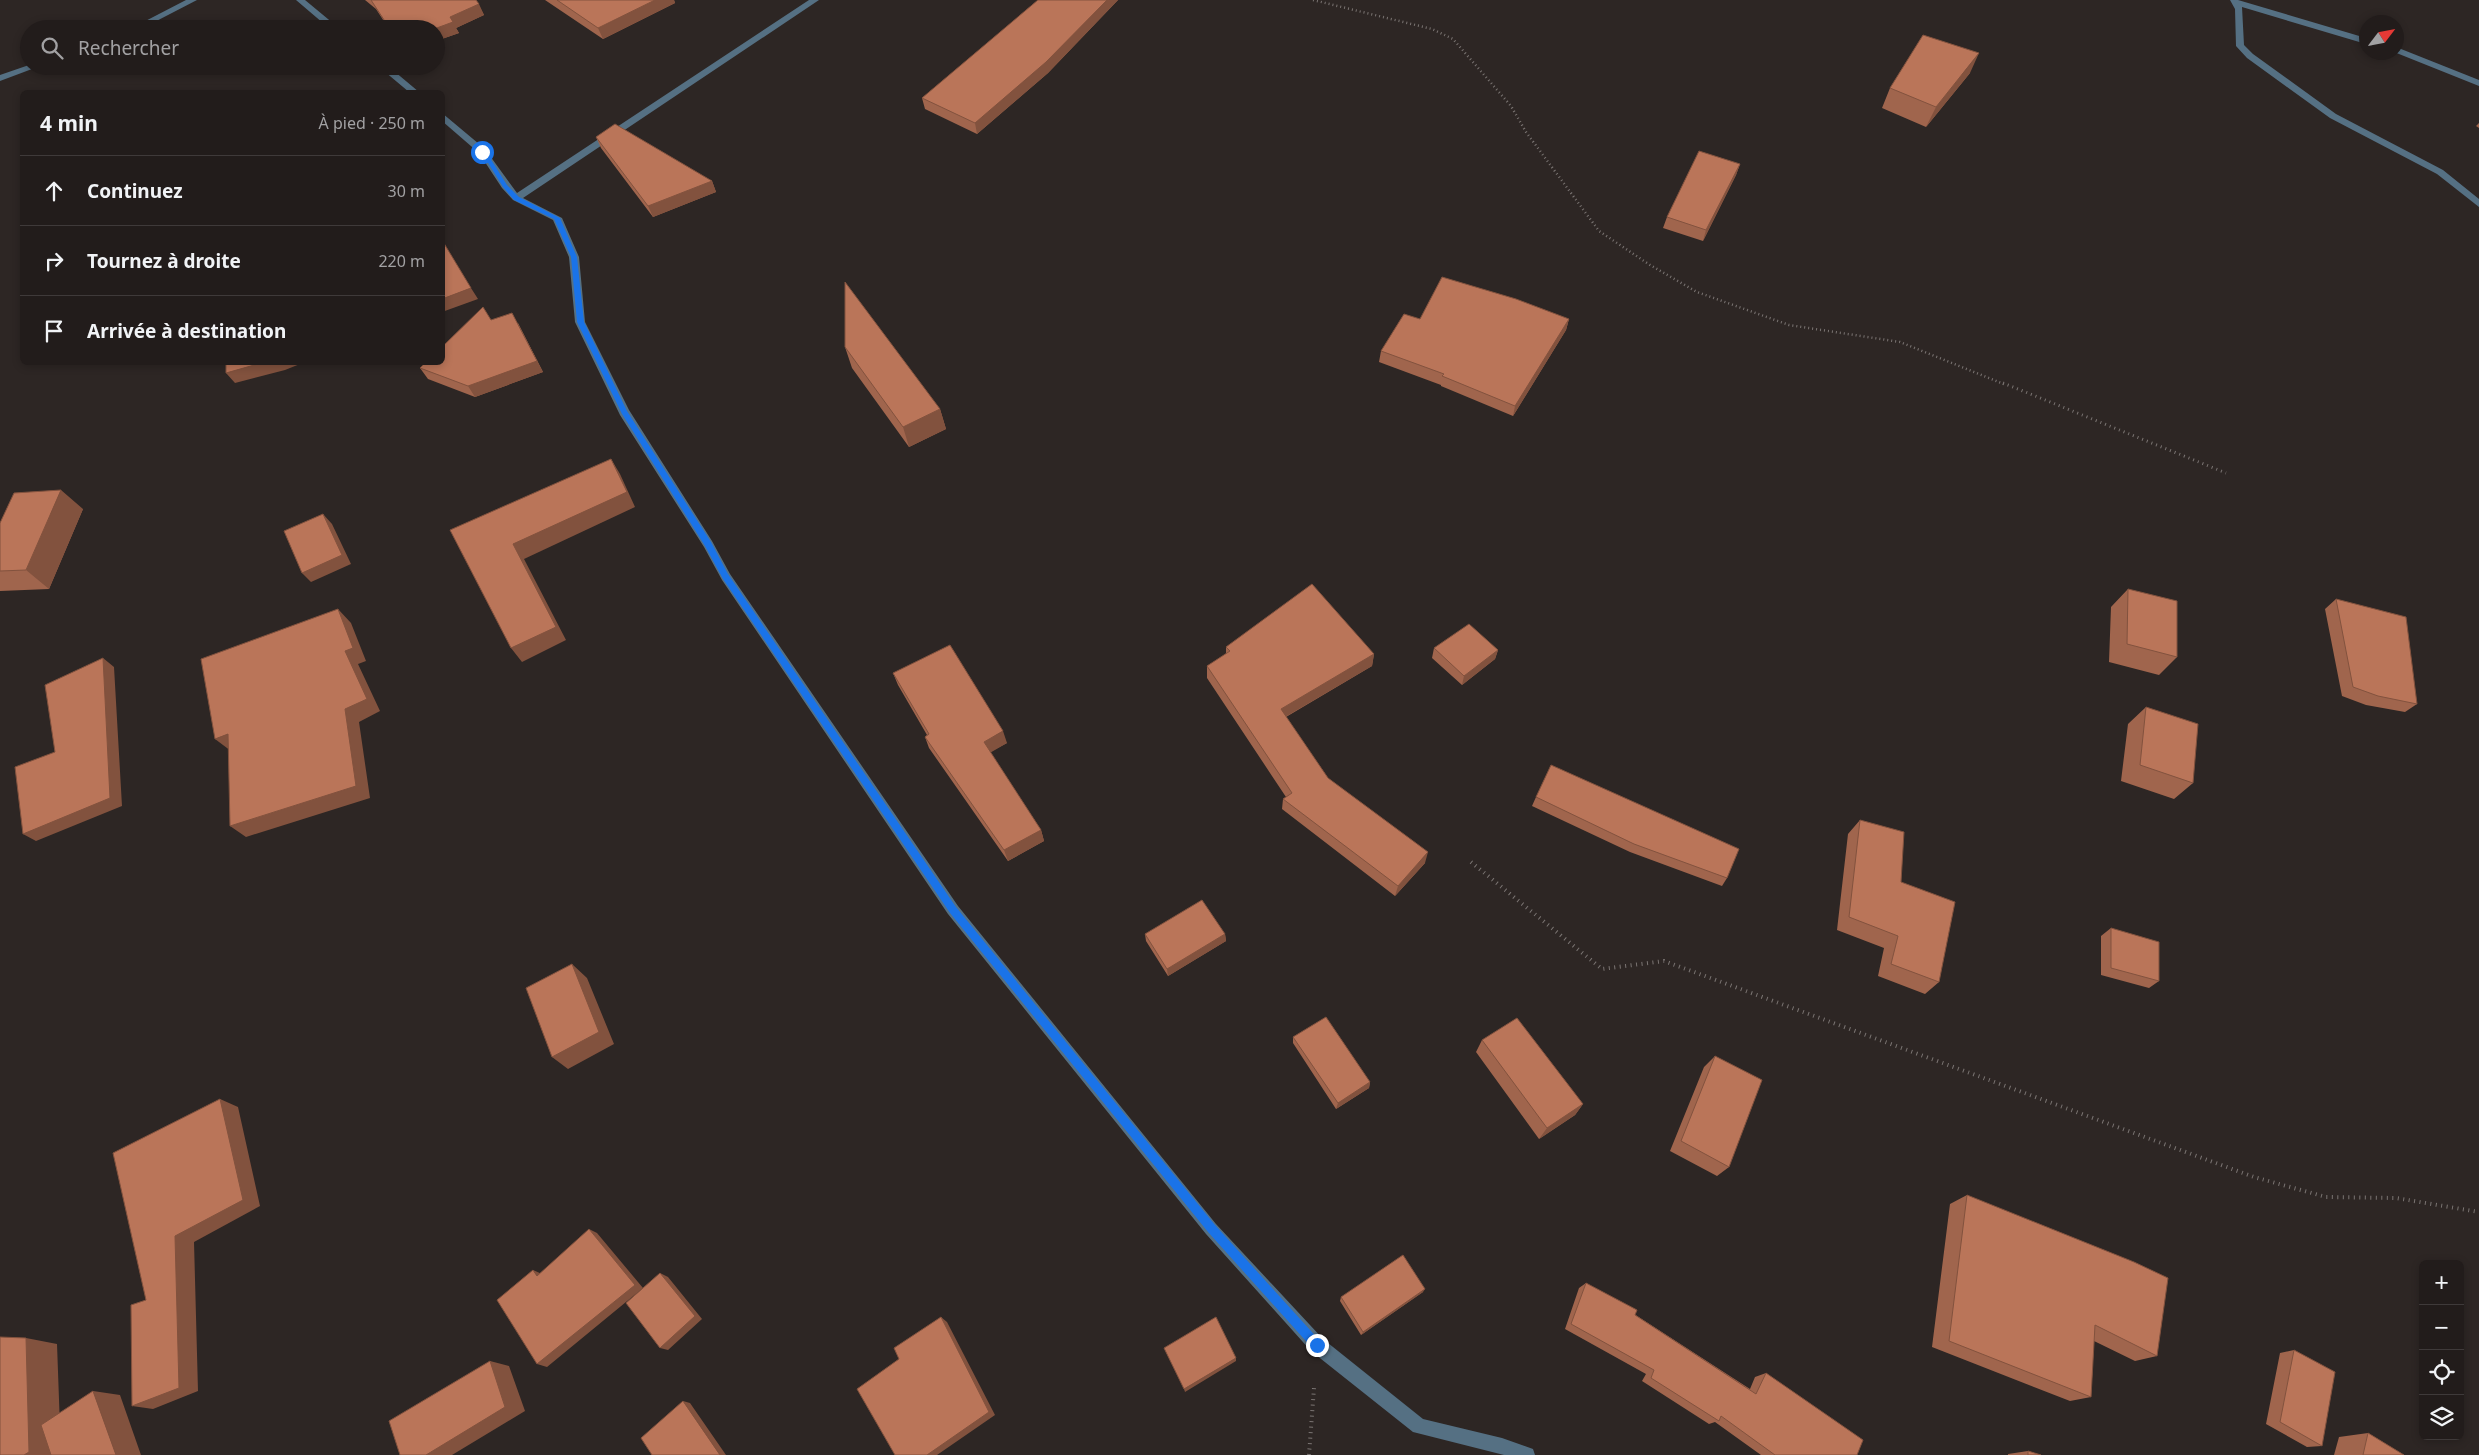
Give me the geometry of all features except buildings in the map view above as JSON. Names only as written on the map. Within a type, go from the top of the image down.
[{"type":"street","points":[[152,20],[193,0]]},
{"type":"street","points":[[300,0],[325,20]]},
{"type":"street","points":[[516,198],[814,0]]},
{"type":"street","points":[[2236,2],[2359,39]]},
{"type":"street","points":[[2236,2],[2240,9],[2240,46],[2250,56],[2333,116],[2440,172],[2479,204]]},
{"type":"street","points":[[2404,53],[2479,83]]},
{"type":"street","points":[[0,78],[20,71]]},
{"type":"street","points":[[393,75],[412,90]]},
{"type":"street","points":[[445,119],[482,152],[505,186],[516,198],[557,218],[574,257],[580,322],[624,412],[708,544],[726,577],[953,910],[1211,1229],[1317,1345],[1419,1426],[1502,1446],[1527,1455]]},
{"type":"path","points":[[1313,0],[1432,28],[1453,39],[1512,106],[1526,132],[1599,231],[1650,265],[1697,292],[1789,325],[1900,342],[2226,472]]},
{"type":"path","points":[[1471,862],[1602,969],[1664,961],[2254,1177],[2326,1197],[2396,1198],[2479,1212]]},
{"type":"path","points":[[1309,1455],[1317,1345]]},
{"type":"route","points":[[482,152],[505,186],[516,198],[557,218],[574,257],[580,322],[624,412],[708,544],[726,577],[953,910],[1211,1229],[1317,1345]]}]
